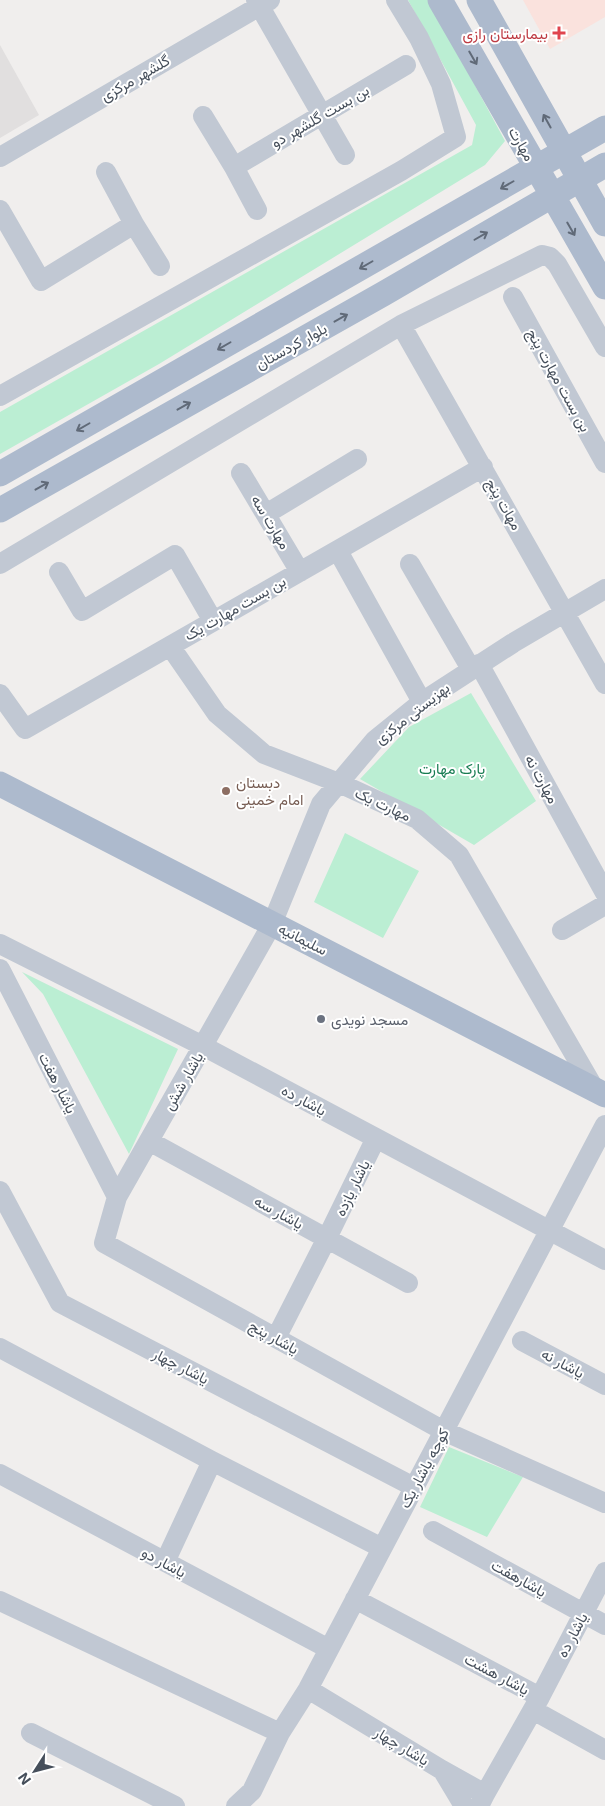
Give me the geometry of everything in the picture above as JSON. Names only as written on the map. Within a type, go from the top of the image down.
[{"type":"main road","name":"مهارت","points":[[440,0],[605,287]]},
{"type":"main road","points":[[479,0],[605,224]]},
{"type":"main road","points":[[0,474],[605,128]]},
{"type":"main road","name":"بلوار کردستان","points":[[0,510],[383,294],[605,165]]},
{"type":"main road","name":"سلیمانیه","points":[[0,784],[600,1093]]},
{"type":"street","points":[[0,396],[400,171],[456,137],[441,84],[419,38],[396,0]]},
{"type":"street","points":[[262,2],[345,155]]},
{"type":"street","name":"گلشهر مرکزی","points":[[0,157],[262,2]]},
{"type":"street","name":"بن بست گلشهر دو","points":[[234,167],[406,65]]},
{"type":"street","points":[[203,116],[257,210]]},
{"type":"street","points":[[106,172],[134,224],[160,266]]},
{"type":"street","points":[[0,210],[41,281],[134,224]]},
{"type":"street","points":[[0,564],[401,325],[542,255],[550,257],[556,264],[605,347]]},
{"type":"street","name":"بن بست مهارت پنج","points":[[513,297],[605,462]]},
{"type":"street","name":"مهات پنج","points":[[401,325],[605,684]]},
{"type":"street","points":[[266,514],[358,459]]},
{"type":"street","name":"بن بست مهارت یک","points":[[0,694],[25,729],[483,467]]},
{"type":"street","name":"مهارت سه","points":[[241,473],[300,572]]},
{"type":"street","points":[[338,551],[422,702]]},
{"type":"street","points":[[59,572],[82,611],[175,555],[213,621]]},
{"type":"street","name":"مهارت نه","points":[[410,564],[475,667],[605,893]]},
{"type":"street","name":"بهزیستی مرکزی","points":[[272,924],[322,804],[375,740],[422,702],[475,667],[605,589]]},
{"type":"street","name":"مهارت یک","points":[[170,646],[218,714],[264,754],[339,783],[417,819],[459,855],[600,1093]]},
{"type":"street","points":[[562,930],[605,905]]},
{"type":"street","name":"یاشار شش","points":[[104,1243],[117,1197],[272,924]]},
{"type":"street","name":"یاشار ده","points":[[0,944],[203,1046],[605,1260]]},
{"type":"street","name":"یاشار هفت","points":[[0,969],[117,1197]]},
{"type":"street","name":"کوچه یاشار یک","points":[[236,1806],[252,1790],[280,1733],[308,1689],[605,1125]]},
{"type":"street","name":"یاشار یازده","points":[[276,1338],[328,1238],[376,1138]]},
{"type":"street","name":"یاشار سه","points":[[149,1141],[408,1283]]},
{"type":"street","name":"یاشار چهار","points":[[0,1191],[60,1303],[414,1487]]},
{"type":"street","name":"یاشار پنج","points":[[104,1243],[444,1431]]},
{"type":"street","name":"یاشار نه","points":[[522,1341],[605,1385]]},
{"type":"street","points":[[0,1348],[212,1461],[382,1548]]},
{"type":"street","points":[[444,1431],[605,1503]]},
{"type":"street","points":[[165,1562],[212,1461]]},
{"type":"street","name":"یاشار دو","points":[[0,1474],[329,1649]]},
{"type":"street","name":"یاشارهفت","points":[[433,1531],[605,1625]]},
{"type":"street","name":"یاشار ده","points":[[536,1703],[605,1572]]},
{"type":"street","name":"یاشار هشت","points":[[355,1599],[536,1703],[480,1802]]},
{"type":"street","points":[[0,1601],[280,1733]]},
{"type":"street","name":"یاشار چهار","points":[[308,1689],[442,1770],[480,1802]]},
{"type":"street","points":[[536,1703],[605,1750]]},
{"type":"street","points":[[31,1733],[175,1806]]},
{"type":"shaded area","name":"بیمارستان رازی","points":[[523,0],[605,0],[605,17],[550,49]]},
{"type":"shaded area","points":[[0,45],[39,115],[0,138]]},
{"type":"green space","points":[[408,0],[429,0],[505,141],[485,165],[159,364],[0,454],[0,412],[472,145],[476,125]]},
{"type":"green space","name":"پارک مهارت","points":[[471,693],[536,801],[474,845],[360,779],[409,727]]},
{"type":"green space","points":[[345,833],[419,871],[383,938],[314,902]]},
{"type":"green space","points":[[22,972],[178,1049],[129,1154],[43,994]]},
{"type":"green space","points":[[449,1447],[523,1477],[487,1537],[420,1507]]},
{"type":"place","name":"بیمارستان رازی","points":[[559,33]]},
{"type":"place","name":"دبستان امام خمینی","points":[[226,791]]},
{"type":"place","name":"مسجد نویدی","points":[[321,1019]]}]
